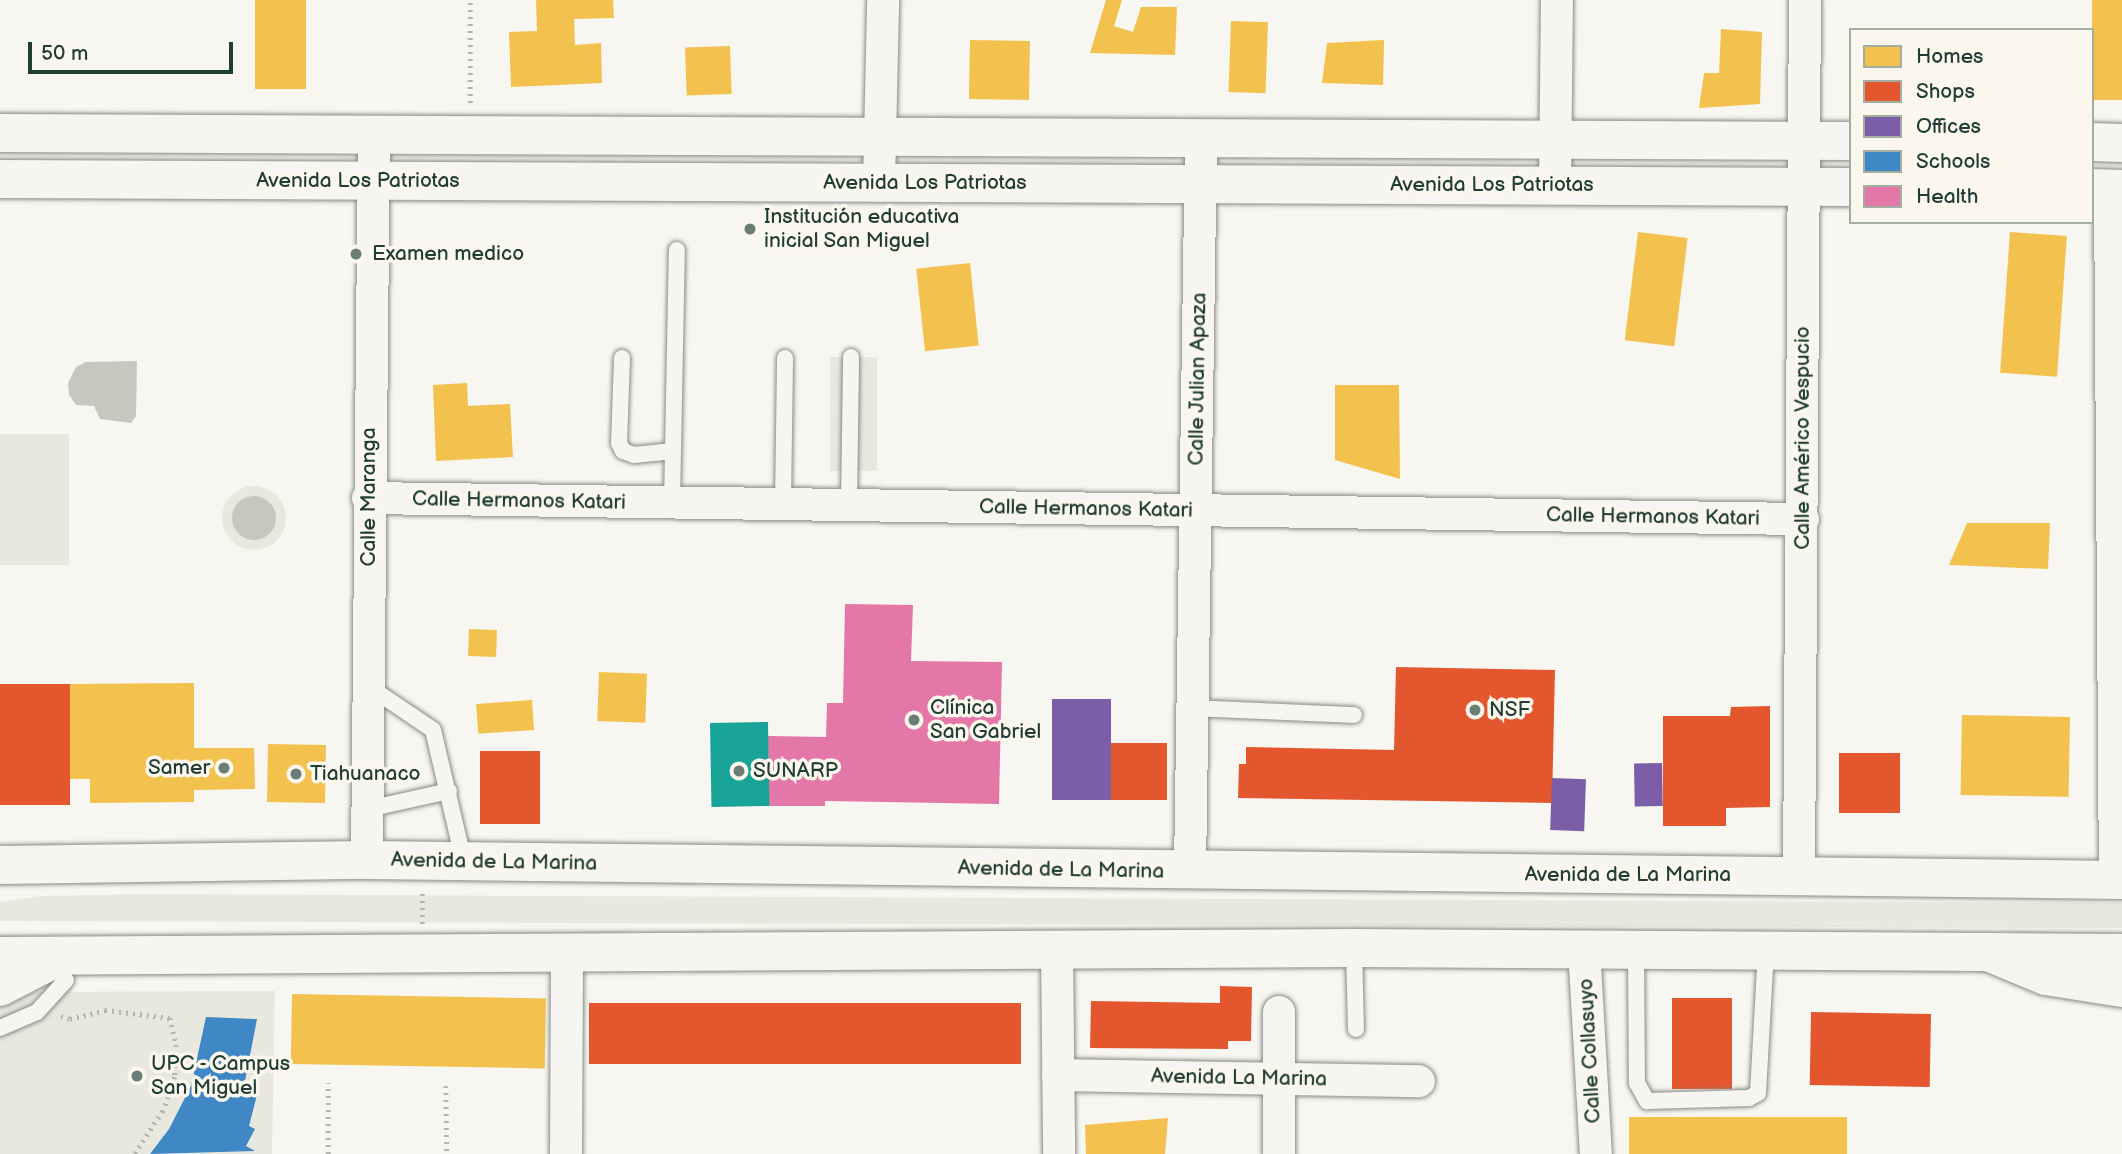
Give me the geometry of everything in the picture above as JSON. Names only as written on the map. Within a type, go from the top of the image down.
[{"type":"main road","points":[[0,132],[1849,141]]},
{"type":"main road","points":[[2094,142],[2122,143]]},
{"type":"main road","name":"Avenida Los Patriotas","points":[[0,180],[1849,187]]},
{"type":"main road","name":"Avenida de La Marina","points":[[0,865],[368,860],[2118,880]]},
{"type":"main road","points":[[4,975],[60,983],[210,954],[1354,948],[2122,953]]},
{"type":"main road","points":[[1987,952],[2046,976],[2122,988]]},
{"type":"street","points":[[879,183],[883,0]]},
{"type":"street","points":[[1555,186],[1557,0]]},
{"type":"street","name":"Calle Américo Vespucio","points":[[1799,876],[1805,0]]},
{"type":"street","name":"Calle Maranga","points":[[368,860],[368,498],[374,134]]},
{"type":"street","name":"Calle Julian Apaza","points":[[1190,871],[1201,138]]},
{"type":"street","points":[[2108,189],[2118,880]]},
{"type":"street","name":"Calle Hermanos Katari","points":[[368,498],[1803,519]]},
{"type":"street","name":"Calle Collasuyo","points":[[1584,948],[1596,1154]]},
{"type":"street","points":[[1057,949],[1059,1154]]},
{"type":"street","points":[[566,1154],[567,951]]},
{"type":"street","points":[[1279,1012],[1279,1154]]},
{"type":"street","name":"Avenida La Marina","points":[[1058,1076],[1419,1081]]},
{"type":"lane","points":[[672,503],[677,250]]},
{"type":"lane","points":[[849,505],[850,357]]},
{"type":"lane","points":[[622,358],[619,443],[623,452],[634,455],[673,451]]},
{"type":"lane","points":[[783,504],[785,358]]},
{"type":"lane","points":[[368,686],[433,730],[464,862]]},
{"type":"lane","points":[[1193,708],[1354,715]]},
{"type":"lane","points":[[368,808],[449,791]]},
{"type":"lane","points":[[1354,948],[1356,1029]]},
{"type":"lane","points":[[1636,949],[1637,1083],[1647,1101],[1749,1098],[1758,1093],[1766,950]]},
{"type":"lane","points":[[0,1028],[37,1012],[60,983]]},
{"type":"path","points":[[470,0],[470,135]]},
{"type":"path","points":[[422,953],[423,861]]},
{"type":"path","points":[[60,983],[70,1019],[105,1010],[170,1018],[176,1045],[175,1077],[163,1111],[135,1154]]},
{"type":"path","points":[[328,1083],[328,1154]]},
{"type":"path","points":[[446,1086],[447,1154]]},
{"type":"shaded area","points":[[830,357],[877,357],[877,471],[830,471]]},
{"type":"shaded area","points":[[137,361],[136,416],[131,423],[100,419],[94,406],[76,405],[69,395],[68,383],[76,367],[86,362]]},
{"type":"shaded area","points":[[0,434],[69,434],[69,565],[0,565]]},
{"type":"shaded area","points":[[254,486],[266,488],[277,495],[284,506],[284,530],[277,541],[266,548],[254,550],[242,548],[231,541],[224,530],[222,518],[224,506],[231,495],[242,488]]},
{"type":"shaded area","points":[[254,496],[269,503],[276,518],[269,533],[254,540],[239,533],[232,518],[239,503]]},
{"type":"shaded area","points":[[150,894],[2122,903],[2122,928],[0,921],[0,902],[42,896]]},
{"type":"shaded area","name":"UPC - Campus San Miguel","points":[[275,991],[272,1154],[0,1154],[0,997],[11,992]]},
{"type":"building: Homes","points":[[255,0],[306,0],[306,89],[255,89]]},
{"type":"building: Homes","points":[[536,0],[613,0],[614,18],[574,19],[575,45],[601,43],[602,83],[511,87],[509,32],[537,31]]},
{"type":"building: Homes","points":[[1106,0],[1122,0],[1114,26],[1133,32],[1141,7],[1177,7],[1175,55],[1090,53]]},
{"type":"building: Homes","points":[[2092,0],[2122,0],[2122,100],[2094,100]]},
{"type":"building: Homes","points":[[1231,21],[1268,22],[1265,93],[1229,92]]},
{"type":"building: Homes","points":[[1721,29],[1762,32],[1760,104],[1699,108],[1704,73],[1719,73]]},
{"type":"building: Homes","points":[[970,40],[1030,41],[1029,100],[969,99]]},
{"type":"building: Homes","points":[[1384,40],[1383,85],[1322,83],[1327,43]]},
{"type":"building: Homes","points":[[730,46],[732,94],[687,96],[685,48]]},
{"type":"building: Homes","points":[[1638,232],[1688,238],[1674,346],[1625,340]]},
{"type":"building: Homes","points":[[2010,232],[2067,236],[2057,377],[2000,373]]},
{"type":"building: Homes","points":[[970,263],[979,346],[925,351],[916,269]]},
{"type":"building: Homes","points":[[467,383],[468,406],[510,404],[513,457],[436,461],[433,385]]},
{"type":"building: Homes","points":[[1335,385],[1399,385],[1400,479],[1335,460]]},
{"type":"building: Homes","points":[[1967,523],[2050,523],[2048,569],[1949,565]]},
{"type":"building: Homes","points":[[469,629],[497,630],[496,657],[468,656]]},
{"type":"building: Homes","points":[[599,672],[647,674],[645,723],[597,721]]},
{"type":"building: Homes","points":[[194,683],[194,748],[254,748],[255,789],[194,790],[194,802],[90,803],[90,779],[70,779],[70,684]]},
{"type":"building: Homes","points":[[532,700],[534,730],[478,734],[476,704]]},
{"type":"building: Homes","points":[[1962,715],[2070,717],[2069,797],[1961,795]]},
{"type":"building: Homes","name":"Tiahuanaco","points":[[268,744],[326,745],[325,803],[267,802]]},
{"type":"building: Homes","points":[[292,994],[546,998],[545,1068],[291,1064]]},
{"type":"building: Homes","points":[[1629,1117],[1847,1117],[1847,1154],[1629,1154]]},
{"type":"building: Homes","points":[[1168,1118],[1165,1154],[1086,1154],[1085,1125]]},
{"type":"building: Shops","name":"NSF","points":[[1396,667],[1555,670],[1552,803],[1238,798],[1239,764],[1246,764],[1246,747],[1394,750]]},
{"type":"building: Shops","points":[[0,684],[70,684],[70,805],[0,805]]},
{"type":"building: Shops","points":[[1770,706],[1770,807],[1726,808],[1726,826],[1663,826],[1663,716],[1730,716],[1731,707]]},
{"type":"building: Shops","points":[[1110,743],[1167,743],[1167,800],[1110,800]]},
{"type":"building: Shops","points":[[480,751],[540,751],[540,824],[480,824]]},
{"type":"building: Shops","points":[[1839,753],[1900,753],[1900,813],[1839,813]]},
{"type":"building: Shops","points":[[1220,986],[1252,987],[1251,1041],[1228,1041],[1228,1049],[1090,1048],[1091,1001],[1220,1003]]},
{"type":"building: Shops","points":[[1672,998],[1732,998],[1732,1089],[1672,1089]]},
{"type":"building: Shops","points":[[589,1003],[1021,1003],[1021,1064],[589,1064]]},
{"type":"building: Shops","points":[[1811,1012],[1931,1014],[1930,1087],[1810,1085]]},
{"type":"building: Offices","points":[[1052,699],[1111,699],[1111,800],[1052,800]]},
{"type":"building: Offices","points":[[1634,763],[1662,763],[1663,806],[1635,806]]},
{"type":"building: Offices","points":[[1552,778],[1586,779],[1584,831],[1550,830]]},
{"type":"building: Schools","points":[[206,1017],[257,1019],[244,1086],[258,1091],[249,1126],[255,1129],[246,1146],[255,1151],[150,1154],[169,1129],[191,1086]]},
{"type":"building: Health","name":"Clínica San Gabriel","points":[[845,604],[913,605],[911,661],[1002,662],[999,804],[825,801],[825,806],[769,806],[768,736],[826,737],[827,703],[843,703]]},
{"type":"building: Public","name":"SUNARP","points":[[768,722],[769,806],[711,807],[710,723]]},
{"type":"place","name":"Institución educativa inicial San Miguel","points":[[750,229]]},
{"type":"place","name":"Examen medico","points":[[356,254]]},
{"type":"place","name":"NSF","points":[[1475,710]]},
{"type":"place","name":"Clínica San Gabriel","points":[[914,720]]},
{"type":"place","name":"Samer","points":[[224,768]]},
{"type":"place","name":"SUNARP","points":[[739,771]]},
{"type":"place","name":"Tiahuanaco","points":[[296,774]]},
{"type":"place","name":"UPC - Campus San Miguel","points":[[137,1076]]}]
